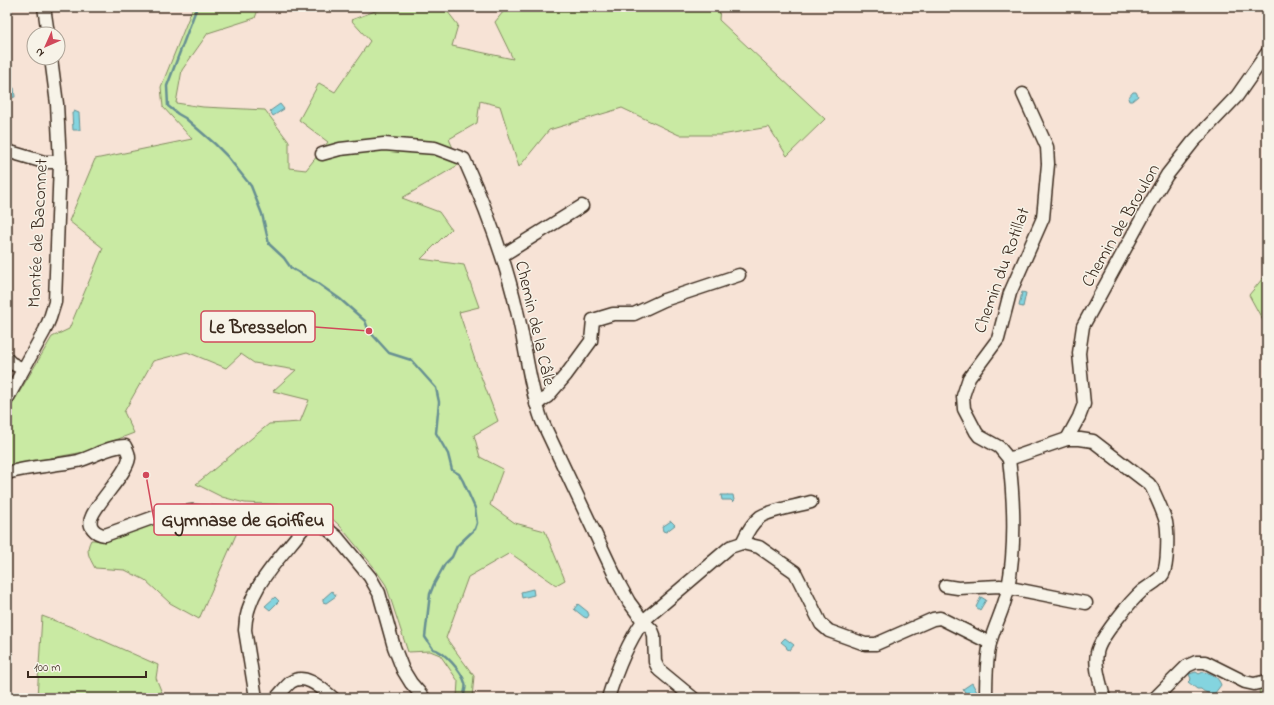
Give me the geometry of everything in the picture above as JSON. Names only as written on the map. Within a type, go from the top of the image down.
[{"type":"street","points":[[44,7],[47,26]]},
{"type":"street","name":"Chemin de Broulon","points":[[1067,439],[1084,404],[1079,353],[1082,326],[1167,175],[1193,142],[1237,96],[1267,54]]},
{"type":"street","name":"Montée de Baconnet","points":[[7,399],[48,324],[55,302],[60,162],[57,104],[52,66]]},
{"type":"street","name":"Chemin du Rotillat","points":[[1009,459],[999,447],[979,436],[976,432],[964,409],[963,396],[969,378],[998,338],[1010,293],[1043,218],[1048,164],[1047,147],[1023,94]]},
{"type":"street","name":"Chemin de la Câle","points":[[322,154],[340,149],[384,144],[435,148],[464,159],[479,192],[502,255],[518,312],[536,404],[542,421],[618,582],[643,621],[654,634],[655,662],[659,670],[693,698]]},
{"type":"street","points":[[7,151],[44,162],[60,162]]},
{"type":"street","points":[[502,255],[582,206]]},
{"type":"street","points":[[536,404],[547,397],[566,375],[591,341],[593,320],[613,314],[634,314],[664,300],[739,275]]},
{"type":"street","points":[[7,359],[23,369]]},
{"type":"street","points":[[986,698],[987,664],[990,643],[1006,600],[1012,552],[1013,523],[1009,459],[1067,439],[1080,439],[1094,441],[1149,484],[1166,522],[1166,567],[1163,576],[1142,591],[1131,602],[1106,635],[1097,652],[1096,660],[1104,698]]},
{"type":"street","points":[[7,473],[28,468],[79,461],[117,446],[125,446],[128,451],[129,459],[92,516],[91,526],[98,534],[105,535],[163,514],[186,511],[246,515],[297,516],[318,521],[338,537],[370,577],[379,593],[394,647],[403,670],[411,683],[424,698]]},
{"type":"street","points":[[742,543],[747,533],[759,518],[766,514],[811,502]]},
{"type":"street","points":[[256,698],[245,630],[247,613],[252,599],[264,578],[310,518]]},
{"type":"street","points":[[608,698],[614,678],[636,631],[643,621],[730,547],[742,543],[759,547],[795,572],[822,624],[829,631],[865,644],[876,644],[933,619],[940,618],[983,641],[990,643]]},
{"type":"street","points":[[945,586],[958,588],[1000,586],[1086,603]]},
{"type":"street","points":[[1155,698],[1187,666],[1196,662],[1206,662],[1245,682],[1254,684],[1267,681]]},
{"type":"street","points":[[276,698],[291,682],[302,679],[313,682],[333,698]]},
{"type":"green space","points":[[193,7],[259,7],[255,18],[208,33],[182,70],[176,103],[203,107],[265,110],[289,142],[289,168],[306,170],[328,142],[299,120],[319,83],[335,92],[370,41],[351,20],[386,7],[444,7],[458,25],[452,46],[513,59],[495,22],[507,7],[720,7],[719,20],[825,119],[787,156],[769,127],[721,135],[679,135],[622,108],[549,130],[519,167],[500,106],[480,101],[477,123],[449,139],[460,164],[402,198],[439,212],[451,229],[421,259],[464,265],[479,307],[459,312],[477,366],[498,421],[474,435],[480,457],[503,469],[490,505],[515,523],[545,531],[565,580],[556,585],[510,553],[468,577],[446,638],[474,676],[472,698],[457,698],[458,681],[440,655],[430,651],[408,652],[386,585],[373,566],[340,526],[326,513],[310,506],[245,503],[222,497],[196,484],[269,424],[300,422],[309,400],[273,391],[296,370],[254,363],[241,354],[226,368],[187,352],[153,361],[124,412],[134,433],[84,452],[7,467],[7,413],[52,337],[69,329],[103,248],[69,221],[95,159],[192,139],[163,107],[161,87]]},
{"type":"green space","points":[[1267,273],[1267,328],[1249,295]]},
{"type":"green space","points":[[174,517],[242,521],[199,619],[170,603],[145,580],[125,570],[95,568],[88,554],[88,547],[91,540],[108,540]]},
{"type":"green space","points":[[42,616],[77,629],[158,665],[156,678],[164,698],[37,698]]},
{"type":"green space","points":[[1267,687],[1267,698],[1260,698],[1259,689]]},
{"type":"water","points":[[11,86],[14,88],[15,97],[9,98],[8,89]]},
{"type":"water","points":[[1133,92],[1136,92],[1138,96],[1132,101],[1129,101],[1128,98]]},
{"type":"water","points":[[280,104],[284,109],[273,116],[270,111]]},
{"type":"water","points":[[74,111],[79,113],[80,130],[73,130],[72,113],[74,113]]},
{"type":"water","points":[[1022,292],[1026,293],[1023,307],[1019,306]]},
{"type":"water","points":[[721,495],[733,495],[734,500],[733,502],[731,500],[722,500]]},
{"type":"water","points":[[671,521],[675,525],[666,532],[663,531],[662,527]]},
{"type":"water","points":[[533,589],[534,595],[522,598],[521,592]]},
{"type":"water","points":[[332,591],[336,596],[326,603],[323,602],[323,599]]},
{"type":"water","points":[[275,597],[279,601],[270,610],[265,606]]},
{"type":"water","points":[[981,597],[986,600],[980,610],[976,607]]},
{"type":"water","points":[[578,604],[588,612],[589,615],[587,618],[574,609]]},
{"type":"water","points":[[785,638],[794,645],[790,650],[787,649],[781,642]]},
{"type":"water","points":[[1196,672],[1199,674],[1203,672],[1209,673],[1220,682],[1221,685],[1215,693],[1208,693],[1201,689],[1197,689],[1188,682],[1191,679],[1189,674]]},
{"type":"water","points":[[972,683],[977,692],[972,695],[970,692],[966,694],[963,689]]},
{"type":"waterway","points":[[197,7],[167,86],[168,106],[185,118],[215,144],[227,156],[251,186],[262,214],[269,244],[284,258],[291,268],[316,282],[340,299],[365,321],[369,331],[389,353],[411,360],[436,388],[439,402],[436,433],[448,454],[452,470],[459,474],[463,481],[475,508],[477,523],[475,529],[457,546],[452,557],[445,564],[434,584],[430,594],[425,637],[433,649],[447,658],[460,673],[465,685],[464,698]]},
{"type":"place","name":"Le Bresselon","points":[[369,331]]},
{"type":"place","name":"Gymnase de Goiffieu","points":[[146,475]]}]
